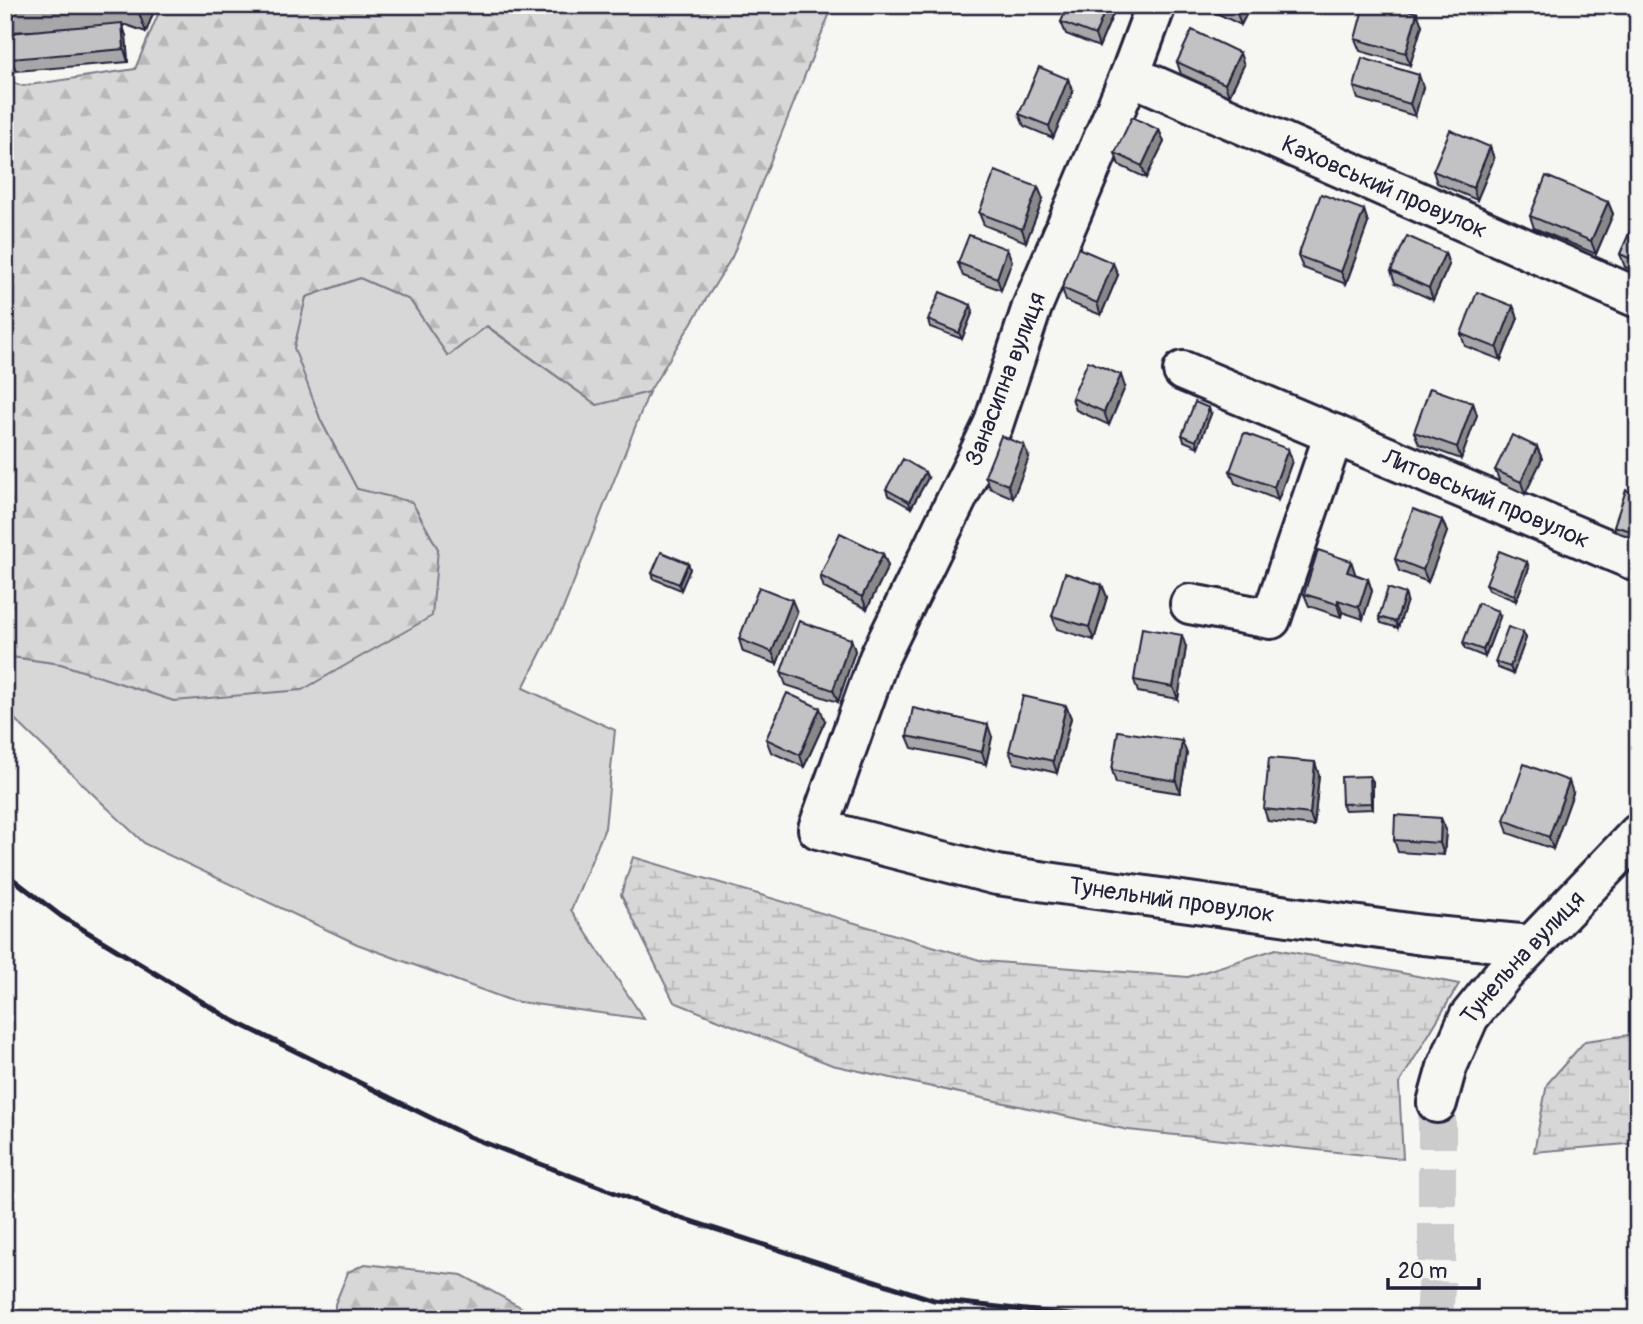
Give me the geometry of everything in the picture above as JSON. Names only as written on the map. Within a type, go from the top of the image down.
[{"type":"street","name":"Занасипна вулиця","points":[[818,829],[879,658],[993,425],[1032,307],[1130,75],[1156,5]]},
{"type":"street","name":"Каховський провулок","points":[[1130,75],[1638,299]]},
{"type":"street","name":"Литовський провулок","points":[[1183,371],[1638,562]]},
{"type":"street","points":[[1189,604],[1271,619],[1334,434]]},
{"type":"street","name":"Тунельний провулок","points":[[818,829],[997,875],[1409,933],[1531,946]]},
{"type":"street","name":"Тунельна вулиця","points":[[1437,1103],[1447,1067],[1469,1017],[1502,976],[1638,834]]},
{"type":"green space","points":[[162,5],[833,5],[732,257],[649,392],[597,405],[487,326],[448,356],[410,300],[360,278],[306,297],[294,348],[321,421],[357,489],[412,502],[438,549],[432,616],[302,690],[174,701],[61,664],[5,656],[5,80],[23,86],[135,69]]},
{"type":"green space","points":[[360,278],[410,300],[448,356],[486,326],[597,405],[649,392],[563,609],[523,688],[615,730],[605,828],[571,910],[644,1019],[512,1001],[357,944],[145,844],[5,710],[5,656],[61,664],[174,701],[438,549],[412,502],[357,489],[321,421],[293,348],[306,297]]},
{"type":"green space","points":[[633,857],[983,961],[1188,977],[1276,949],[1459,984],[1399,1084],[1403,1159],[1128,1130],[832,1065],[674,1002],[621,895]]},
{"type":"green space","points":[[1638,1034],[1638,1143],[1534,1152],[1547,1084],[1585,1041]]},
{"type":"green space","points":[[365,1264],[462,1275],[547,1319],[335,1319],[335,1304],[348,1272]]},
{"type":"building","points":[[5,5],[58,5],[5,9]]},
{"type":"building","points":[[1068,5],[1107,5],[1095,35],[1061,22]]},
{"type":"building","points":[[1222,5],[1241,5],[1237,13]]},
{"type":"building","points":[[1364,5],[1391,5],[1417,13],[1406,53],[1355,39]]},
{"type":"building","points":[[122,23],[124,49],[11,59],[9,33]]},
{"type":"building","points":[[1192,30],[1240,53],[1225,84],[1177,62]]},
{"type":"building","points":[[1362,58],[1419,75],[1410,104],[1354,87]]},
{"type":"building","points":[[1039,67],[1068,79],[1049,126],[1019,114]]},
{"type":"building","points":[[1132,117],[1159,130],[1142,166],[1115,153]]},
{"type":"building","points":[[1450,130],[1490,147],[1473,188],[1433,171]]},
{"type":"building","points":[[995,171],[1038,187],[1022,229],[979,213]]},
{"type":"building","points":[[1546,176],[1608,202],[1591,241],[1530,216]]},
{"type":"building","points":[[1321,194],[1364,210],[1341,272],[1298,256]]},
{"type":"building","points":[[1638,215],[1638,262],[1620,254]]},
{"type":"building","points":[[969,235],[1007,249],[997,278],[958,263]]},
{"type":"building","points":[[1407,236],[1445,253],[1429,288],[1391,271]]},
{"type":"building","points":[[1078,248],[1113,263],[1097,303],[1062,288]]},
{"type":"building","points":[[940,292],[971,305],[959,333],[928,320]]},
{"type":"building","points":[[1477,292],[1513,306],[1497,348],[1461,334]]},
{"type":"building","points":[[1088,361],[1121,375],[1104,412],[1072,398]]},
{"type":"building","points":[[1430,388],[1473,403],[1457,447],[1414,432]]},
{"type":"building","points":[[1195,402],[1209,408],[1196,441],[1182,435]]},
{"type":"building","points":[[1244,433],[1288,449],[1274,487],[1230,471]]},
{"type":"building","points":[[1512,435],[1537,447],[1521,482],[1495,470]]},
{"type":"building","points":[[1001,436],[1024,445],[1008,485],[985,476]]},
{"type":"building","points":[[903,459],[925,472],[909,502],[886,489]]},
{"type":"building","points":[[1626,490],[1638,494],[1638,533],[1614,526]]},
{"type":"building","points":[[1413,509],[1442,520],[1423,570],[1395,559]]},
{"type":"building","points":[[840,533],[883,554],[862,597],[820,576]]},
{"type":"building","points":[[1318,550],[1351,561],[1347,572],[1368,579],[1359,607],[1338,600],[1337,604],[1304,594]]},
{"type":"building","points":[[1499,551],[1527,562],[1514,595],[1486,584]]},
{"type":"building","points":[[661,552],[688,563],[679,584],[652,573]]},
{"type":"building","points":[[1065,573],[1102,585],[1089,627],[1052,616]]},
{"type":"building","points":[[759,587],[792,600],[772,652],[739,639]]},
{"type":"building","points":[[1388,588],[1405,594],[1396,622],[1379,617]]},
{"type":"building","points":[[1478,603],[1498,611],[1483,650],[1463,643]]},
{"type":"building","points":[[799,621],[851,639],[833,690],[781,672]]},
{"type":"building","points":[[1508,627],[1523,632],[1510,667],[1495,662]]},
{"type":"building","points":[[1142,628],[1182,635],[1173,687],[1134,680]]},
{"type":"building","points":[[787,693],[820,708],[800,755],[766,739]]},
{"type":"building","points":[[1023,696],[1066,706],[1053,761],[1009,751]]},
{"type":"building","points":[[913,708],[988,725],[982,752],[907,736]]},
{"type":"building","points":[[1118,731],[1182,741],[1176,781],[1112,770]]},
{"type":"building","points":[[1269,758],[1315,762],[1310,814],[1264,809]]},
{"type":"building","points":[[1524,764],[1569,781],[1549,837],[1504,820]]},
{"type":"building","points":[[1370,776],[1371,803],[1342,804],[1341,777]]},
{"type":"building","points":[[1395,815],[1441,818],[1440,843],[1394,840]]},
{"type":"tunnel","points":[[1434,1319],[1437,1273],[1437,1103]]},
{"type":"railway","points":[[5,873],[61,916],[232,1020],[470,1137],[678,1217],[934,1300],[1107,1319]]}]
